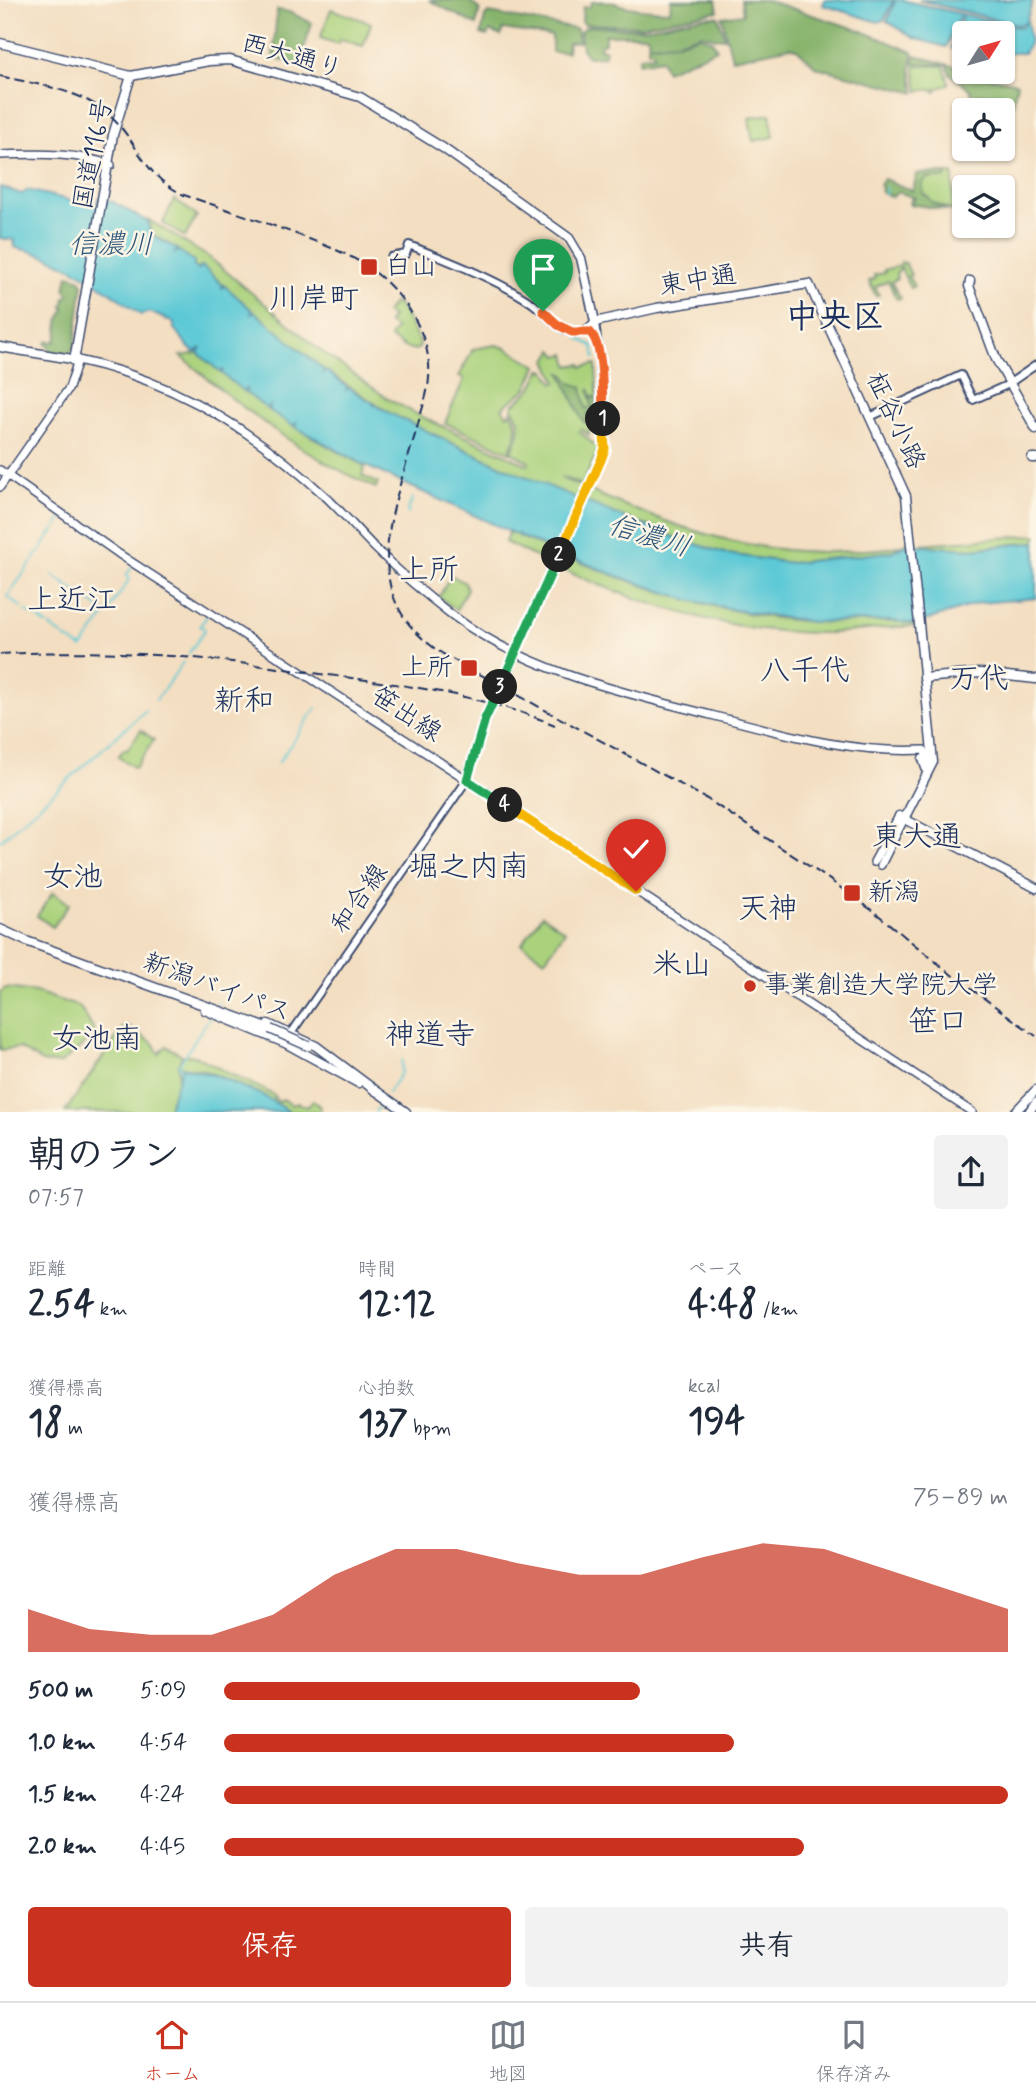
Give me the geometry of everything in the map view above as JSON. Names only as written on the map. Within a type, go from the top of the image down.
[{"type":"highway","name":"西大通り","points":[[0,43],[131,76],[209,61],[230,60],[360,97],[443,148],[571,237],[584,268],[595,322]]},
{"type":"highway","name":"国道116号","points":[[76,360],[113,135],[131,76]]},
{"type":"highway","name":"西大通り","points":[[542,218],[570,243],[584,268]]},
{"type":"highway","points":[[1036,421],[1010,383],[970,281],[969,286],[981,322],[1010,383],[1036,429]]},
{"type":"highway","name":"東中通","points":[[595,322],[676,305],[809,284]]},
{"type":"highway","name":"柾谷小路","points":[[809,284],[906,496],[924,678],[929,760]]},
{"type":"highway","points":[[0,348],[76,360]]},
{"type":"highway","points":[[924,678],[979,673],[1036,679]]},
{"type":"highway","points":[[929,760],[902,818],[1036,888]]},
{"type":"highway","name":"新潟バイパス","points":[[0,931],[205,1010],[270,1029]]},
{"type":"highway","name":"新潟バイパス","points":[[105,972],[222,1010],[270,1029],[305,1047],[406,1112]]},
{"type":"highway","points":[[205,1010],[285,1042],[305,1047]]},
{"type":"highway","points":[[270,1029],[286,1035],[285,1042]]},
{"type":"highway","points":[[270,1029],[291,1034],[292,1041],[305,1047]]},
{"type":"highway","name":"新潟バイパス","points":[[305,1047],[399,1112]]},
{"type":"highway","points":[[1015,1112],[1036,1090]]},
{"type":"highway","points":[[1029,1112],[1036,1102]]},
{"type":"main road","points":[[0,155],[72,156],[110,164]]},
{"type":"main road","points":[[391,257],[406,254],[409,245],[503,287],[539,308],[562,327],[576,333],[595,322]]},
{"type":"main road","points":[[515,654],[605,449],[595,322]]},
{"type":"main road","points":[[583,331],[590,332],[596,338]]},
{"type":"main road","points":[[0,485],[4,473],[68,389],[76,360],[129,373],[196,403],[250,436],[318,489],[382,554],[450,613],[515,654],[623,694],[854,749],[895,752],[923,750],[929,760]]},
{"type":"main road","points":[[870,417],[961,375],[973,400],[1010,383],[1036,365]]},
{"type":"main road","name":"笹出線","points":[[4,473],[119,554],[972,1112]]},
{"type":"main road","name":"和合線","points":[[285,1042],[467,780],[485,719],[515,654]]},
{"type":"main road","points":[[878,864],[902,818]]},
{"type":"main road","points":[[299,1022],[298,1032],[305,1047]]},
{"type":"green space","points":[[429,0],[468,0],[480,10],[476,25]]},
{"type":"green space","points":[[671,0],[716,0],[718,11],[640,26],[584,24],[582,21],[583,7],[590,7],[591,2],[670,11]]},
{"type":"green space","points":[[741,0],[766,0],[862,31],[913,52],[911,69],[915,93],[816,67],[797,49],[791,47],[732,59],[722,17],[743,14]]},
{"type":"green space","points":[[331,9],[371,23],[363,46],[340,39],[338,44],[320,38]]},
{"type":"green space","points":[[277,10],[289,12],[312,23],[299,65],[273,57]]},
{"type":"green space","points":[[489,13],[577,29],[579,42],[568,43],[567,52],[552,52],[552,36],[503,29],[501,36],[490,31],[487,36],[481,34],[485,16]]},
{"type":"green space","points":[[718,16],[725,38],[702,34],[677,42],[649,44],[645,35],[605,35],[605,43],[600,45],[600,49],[605,49],[605,56],[588,57],[582,49],[580,32],[585,27],[641,28]]},
{"type":"green space","points":[[700,36],[712,40],[717,49],[666,71],[661,59],[639,63],[639,56],[654,55],[653,51],[648,51],[648,45],[677,43]]},
{"type":"green space","points":[[915,55],[952,66],[952,76],[947,65],[914,63]]},
{"type":"green space","points":[[917,63],[917,66],[944,66],[949,84],[936,89],[936,93],[934,89],[918,91],[914,64]]},
{"type":"green space","points":[[1017,83],[1014,98],[1002,98],[1001,94],[971,94],[971,90],[963,84]]},
{"type":"green space","points":[[770,114],[774,137],[753,141],[749,118]]},
{"type":"green space","points":[[947,173],[946,178],[927,178],[922,184],[924,195],[931,202],[951,210],[910,204],[915,198],[898,192],[892,197],[881,192],[880,185],[884,179],[913,191],[917,174]]},
{"type":"green space","points":[[953,173],[952,211],[910,204],[917,174]]},
{"type":"green space","points":[[174,199],[197,216],[185,237],[163,223]]},
{"type":"green space","points":[[149,220],[210,258],[321,351],[390,400],[528,465],[529,462],[511,452],[520,425],[512,409],[531,389],[541,370],[546,371],[554,383],[557,382],[547,360],[553,350],[558,356],[566,354],[569,366],[596,364],[598,415],[589,416],[589,435],[581,429],[579,431],[599,449],[582,485],[561,478],[667,522],[739,542],[776,549],[815,552],[907,545],[890,552],[791,563],[727,554],[655,531],[654,528],[518,474],[391,414],[327,372],[322,373],[324,370],[203,267],[199,270],[194,267],[194,261],[151,233]]},
{"type":"green space","points":[[901,262],[905,263],[914,286],[910,288],[901,268],[896,274],[897,279],[891,282],[901,298],[897,299],[888,281],[875,287],[879,295],[876,296],[869,281],[875,279],[874,275],[885,273],[884,270],[900,266]]},
{"type":"green space","points":[[68,275],[79,278],[83,284],[74,350],[62,354],[49,351],[46,344],[47,341],[55,342],[57,338],[60,317],[65,310],[65,298],[69,294],[65,290]]},
{"type":"green space","points":[[394,302],[402,309],[420,343],[415,350],[390,338],[396,328],[388,323],[392,317],[386,313]]},
{"type":"green space","points":[[496,345],[537,366],[527,388],[502,408],[507,415],[511,412],[517,427],[509,452],[445,423],[464,379],[459,376],[473,349]]},
{"type":"green space","points":[[198,353],[278,415],[365,466],[362,476],[378,483],[376,488],[323,461],[274,430],[181,356]]},
{"type":"green space","points":[[561,373],[571,383],[582,387],[586,408],[592,408],[589,389],[592,398],[596,396],[598,414],[587,414],[588,423],[581,417]]},
{"type":"green space","points":[[509,532],[520,534],[519,536],[626,580],[736,611],[812,622],[888,621],[914,623],[915,626],[814,633],[734,625],[694,616],[616,591],[541,560],[505,542]]},
{"type":"green space","points":[[1036,535],[1036,542],[972,549],[922,546],[922,544]]},
{"type":"green space","points":[[451,575],[465,583],[467,589],[456,610],[439,597]]},
{"type":"green space","points":[[141,730],[154,740],[135,768],[118,757],[124,749],[127,750]]},
{"type":"green space","points":[[53,892],[69,904],[53,927],[37,916]]},
{"type":"green space","points":[[542,915],[565,931],[545,960],[522,944]]},
{"type":"green space","points":[[6,988],[36,992],[80,1007],[95,1032],[60,1064],[42,1062],[19,1048],[0,1050],[0,992]]},
{"type":"green space","points":[[125,1025],[153,1043],[159,1054],[166,1046],[182,1055],[178,1065],[176,1089],[167,1112],[65,1112]]},
{"type":"green space","points":[[190,1055],[263,1089],[275,1096],[279,1102],[283,1099],[292,1105],[298,1103],[308,1107],[313,1100],[320,1107],[320,1112],[290,1112],[264,1096],[224,1078],[203,1070],[181,1067],[183,1056]]},
{"type":"water","points":[[825,0],[902,0],[991,21],[961,21],[962,17],[959,17],[957,21],[952,21],[952,33],[946,47],[914,38],[887,21],[895,1],[884,20],[878,22],[823,5]]},
{"type":"water","points":[[919,0],[1033,0],[1027,19],[1030,42],[1024,53],[1015,53],[1015,27],[1021,28],[1025,23],[1018,25],[1015,21],[1002,21]]},
{"type":"water","name":"信濃川","points":[[0,187],[22,194],[28,190],[77,202],[96,204],[99,198],[113,202],[148,222],[150,236],[177,249],[175,253],[179,251],[194,261],[194,267],[198,270],[202,266],[223,285],[221,289],[225,286],[253,311],[250,315],[255,312],[324,370],[323,373],[327,371],[347,387],[346,390],[349,388],[373,403],[373,406],[374,404],[489,460],[652,529],[654,527],[663,534],[667,532],[667,535],[727,554],[791,563],[890,552],[907,545],[972,549],[1036,542],[1036,598],[979,603],[915,624],[893,621],[813,622],[685,599],[609,573],[519,536],[366,466],[295,427],[296,423],[293,426],[269,410],[270,406],[267,409],[245,392],[247,388],[243,391],[221,373],[224,370],[220,372],[198,353],[200,349],[194,352],[191,350],[174,329],[174,323],[150,312],[141,315],[112,293],[65,265],[14,247],[15,240],[0,238]]},
{"type":"water","points":[[182,1067],[218,1076],[264,1096],[290,1112],[167,1112]]},
{"type":"waterway","points":[[885,194],[886,187]]},
{"type":"waterway","points":[[578,338],[593,346],[595,358]]},
{"type":"waterway","points":[[409,513],[407,512],[413,498]]},
{"type":"waterway","points":[[56,528],[62,518]]},
{"type":"waterway","points":[[33,561],[54,530]]},
{"type":"waterway","points":[[23,608],[7,597],[31,563]]},
{"type":"waterway","points":[[130,579],[126,576],[132,567]]},
{"type":"waterway","points":[[52,575],[87,599]]},
{"type":"waterway","points":[[104,612],[107,613],[129,580]]},
{"type":"waterway","points":[[26,611],[38,618]]},
{"type":"waterway","points":[[64,637],[82,648],[105,615]]},
{"type":"waterway","points":[[205,629],[200,626],[207,616]]},
{"type":"waterway","points":[[40,620],[47,625]]},
{"type":"waterway","points":[[189,653],[204,631]]},
{"type":"waterway","points":[[156,700],[180,667]]},
{"type":"waterway","points":[[292,743],[316,708]]},
{"type":"waterway","points":[[0,841],[146,710]]},
{"type":"waterway","points":[[278,763],[291,744]]},
{"type":"waterway","points":[[181,1069],[179,1065],[210,1016]]},
{"type":"waterway","points":[[388,1093],[401,1073],[402,1060]]},
{"type":"waterway","points":[[375,1112],[381,1104]]},
{"type":"railway","points":[[0,76],[58,89],[87,100],[111,117],[150,168],[170,187],[184,195],[294,233],[352,258],[387,283],[407,306],[426,348],[429,378],[425,401],[399,487],[387,548],[389,577],[397,605],[415,631],[443,654],[707,799],[877,914],[952,975],[1036,1036]]},
{"type":"railway","points":[[0,654],[116,653],[241,663],[443,692],[500,706],[555,725]]},
{"type":"place","name":"白山","points":[[369,267]]},
{"type":"place","name":"上所","points":[[469,668]]},
{"type":"place","name":"新潟","points":[[852,893]]},
{"type":"place","name":"事業創造大学院大学","points":[[750,986]]},
{"type":"district","name":"川岸町","points":[[314,299]]},
{"type":"district","name":"中央区","points":[[835,318]]},
{"type":"district","name":"上所","points":[[429,570]]},
{"type":"district","name":"上近江","points":[[72,600]]},
{"type":"district","name":"八千代","points":[[805,671]]},
{"type":"district","name":"万代","points":[[979,679]]},
{"type":"district","name":"新和","points":[[244,701]]},
{"type":"district","name":"東大通","points":[[917,837]]},
{"type":"district","name":"堀之内南","points":[[469,867]]},
{"type":"district","name":"女池","points":[[73,877]]},
{"type":"district","name":"天神","points":[[768,909]]},
{"type":"district","name":"米山","points":[[682,965]]},
{"type":"district","name":"笹口","points":[[938,1022]]},
{"type":"district","name":"神道寺","points":[[430,1035]]},
{"type":"district","name":"女池南","points":[[97,1039]]},
{"type":"route","points":[[543,311],[562,327],[576,333],[590,332],[596,338],[605,449],[485,719],[467,780],[636,891]]}]
